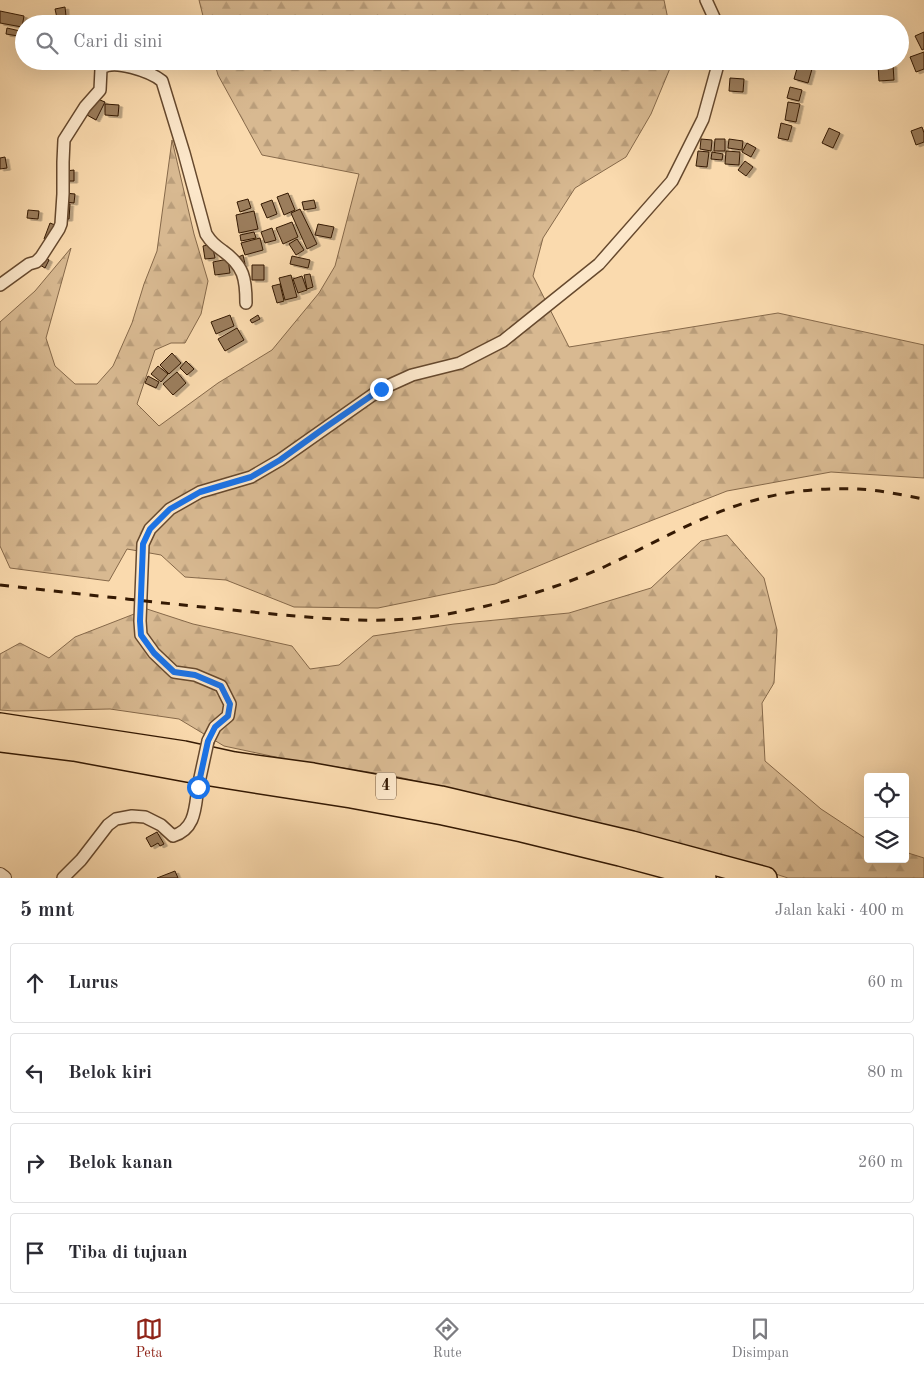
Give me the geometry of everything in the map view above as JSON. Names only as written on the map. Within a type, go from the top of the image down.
[{"type":"highway","name":"4","points":[[0,724],[154,748],[234,763],[313,774],[422,794],[576,828],[766,878]]},
{"type":"highway","name":"4","points":[[0,741],[74,750],[443,814],[558,840],[705,878]]},
{"type":"street","points":[[706,0],[713,15]]},
{"type":"street","points":[[0,285],[29,264],[36,262],[59,229],[63,194],[64,140],[85,107],[100,90],[101,70]]},
{"type":"street","points":[[136,70],[155,76],[162,82],[206,234],[212,243],[241,268],[246,284],[246,303]]},
{"type":"street","points":[[64,878],[81,860],[108,825],[116,819],[132,816],[145,817],[161,825],[173,836],[187,829],[194,814],[208,741],[215,727],[228,716],[230,704],[221,686],[195,675],[174,672],[154,653],[141,635],[143,544],[150,529],[170,509],[200,492],[251,477],[280,460],[381,389],[412,375],[460,363],[503,340],[599,264],[672,181],[703,119],[717,70]]},
{"type":"street","points":[[0,874],[4,878]]},
{"type":"green space","points":[[199,0],[664,0],[667,15],[203,15]]},
{"type":"green space","points":[[217,70],[669,70],[651,114],[626,157],[575,188],[543,238],[533,276],[569,347],[778,313],[924,345],[924,478],[831,472],[727,491],[495,584],[378,608],[294,607],[226,580],[185,577],[161,555],[127,549],[109,581],[10,568],[0,546],[0,322],[35,291],[71,248],[46,338],[55,366],[75,384],[97,384],[113,366],[132,323],[157,251],[172,140],[194,234],[208,281],[201,314],[185,343],[171,343],[155,350],[137,404],[159,426],[218,383],[272,350],[319,293],[335,266],[359,174],[262,155]]},
{"type":"green space","points":[[727,535],[764,578],[777,630],[774,683],[762,703],[765,761],[821,809],[864,837],[864,863],[909,863],[909,853],[924,858],[924,878],[788,878],[688,846],[527,806],[394,776],[285,759],[224,746],[179,719],[110,709],[0,710],[0,654],[20,643],[49,658],[75,637],[147,609],[193,624],[292,646],[310,669],[339,665],[373,636],[454,624],[569,613],[651,588],[701,541]]},
{"type":"building","points":[[65,7],[66,15],[56,15],[55,9]]},
{"type":"building","points":[[0,11],[19,15],[15,15],[15,26],[0,23]]},
{"type":"building","points":[[7,28],[15,30],[15,36],[6,34]]},
{"type":"building","points":[[924,32],[924,49],[922,50],[915,36]]},
{"type":"building","points":[[924,52],[924,69],[916,72],[910,57]]},
{"type":"building","points":[[797,70],[812,70],[808,83],[794,79]]},
{"type":"building","points":[[878,70],[893,70],[894,80],[879,81]]},
{"type":"building","points":[[730,78],[744,79],[743,92],[729,91]]},
{"type":"building","points":[[790,87],[802,90],[799,101],[787,98]]},
{"type":"building","points":[[95,98],[105,102],[96,120],[87,115]]},
{"type":"building","points":[[788,102],[800,104],[796,122],[785,120]]},
{"type":"building","points":[[105,104],[119,105],[118,116],[105,115]]},
{"type":"building","points":[[781,123],[792,126],[788,140],[778,138]]},
{"type":"building","points":[[922,127],[924,142],[916,145],[911,131]]},
{"type":"building","points":[[829,128],[840,133],[833,148],[822,143]]},
{"type":"building","points":[[701,139],[712,140],[711,151],[700,149]]},
{"type":"building","points":[[715,139],[725,139],[725,151],[714,151]]},
{"type":"building","points":[[729,139],[743,141],[742,150],[728,148]]},
{"type":"building","points":[[747,143],[756,148],[751,157],[742,152]]},
{"type":"building","points":[[698,151],[709,152],[707,167],[696,166]]},
{"type":"building","points":[[726,151],[740,152],[739,165],[725,164]]},
{"type":"building","points":[[712,152],[723,154],[722,160],[711,159]]},
{"type":"building","points":[[5,157],[7,168],[0,169],[0,158]]},
{"type":"building","points":[[745,161],[753,167],[746,176],[738,170]]},
{"type":"building","points":[[74,170],[74,181],[66,181],[66,171]]},
{"type":"building","points":[[65,193],[75,194],[74,203],[65,202]]},
{"type":"building","points":[[288,193],[295,210],[284,215],[277,197]]},
{"type":"building","points":[[248,199],[251,208],[240,212],[237,202]]},
{"type":"building","points":[[272,200],[277,214],[267,218],[261,204]]},
{"type":"building","points":[[314,200],[316,208],[304,210],[302,202]]},
{"type":"building","points":[[64,204],[70,204],[69,219],[64,219]]},
{"type":"building","points":[[300,209],[317,244],[307,249],[291,213]]},
{"type":"building","points":[[28,210],[39,211],[38,219],[27,218]]},
{"type":"building","points":[[254,211],[258,229],[239,233],[236,215]]},
{"type":"building","points":[[292,222],[298,237],[283,244],[276,228]]},
{"type":"building","points":[[50,223],[55,225],[50,241],[44,239]]},
{"type":"building","points":[[318,224],[334,227],[331,238],[315,235]]},
{"type":"building","points":[[272,228],[276,240],[265,243],[261,232]]},
{"type":"building","points":[[254,232],[256,238],[241,241],[240,235]]},
{"type":"building","points":[[260,238],[263,250],[245,255],[241,243]]},
{"type":"building","points":[[297,239],[304,250],[296,255],[289,244]]},
{"type":"building","points":[[212,244],[215,258],[205,259],[203,246]]},
{"type":"building","points":[[243,255],[245,264],[240,265],[238,257]]},
{"type":"building","points":[[292,256],[310,260],[308,268],[290,264]]},
{"type":"building","points":[[44,257],[49,260],[45,268],[40,265]]},
{"type":"building","points":[[228,259],[230,273],[215,275],[213,262]]},
{"type":"building","points":[[252,265],[264,265],[264,280],[252,280]]},
{"type":"building","points":[[310,274],[313,287],[307,289],[304,275]]},
{"type":"building","points":[[291,275],[297,297],[285,300],[279,278]]},
{"type":"building","points":[[302,276],[307,290],[298,293],[293,279]]},
{"type":"building","points":[[280,284],[284,301],[277,303],[272,286]]},
{"type":"building","points":[[230,315],[234,326],[216,334],[211,322]]},
{"type":"building","points":[[258,315],[260,319],[252,323],[250,320]]},
{"type":"building","points":[[237,328],[244,340],[225,351],[218,339]]},
{"type":"building","points":[[172,353],[181,363],[169,374],[160,365]]},
{"type":"building","points":[[186,361],[194,369],[187,375],[180,368]]},
{"type":"building","points":[[158,366],[168,374],[161,382],[151,374]]},
{"type":"building","points":[[177,372],[186,383],[173,395],[163,384]]},
{"type":"building","points":[[148,376],[159,382],[156,388],[145,383]]},
{"type":"building","points":[[157,832],[164,844],[160,846],[158,843],[151,847],[146,838]]},
{"type":"building","points":[[175,871],[178,878],[157,878]]},
{"type":"railway","points":[[0,585],[316,618],[367,620],[417,618],[442,615],[526,596],[586,575],[722,511],[774,495],[810,490],[858,489],[924,499]]},
{"type":"route","points":[[198,787],[208,741],[215,727],[228,716],[230,704],[221,686],[195,675],[174,672],[154,653],[141,635],[143,544],[150,529],[170,509],[200,492],[251,477],[280,460],[381,389]]}]
